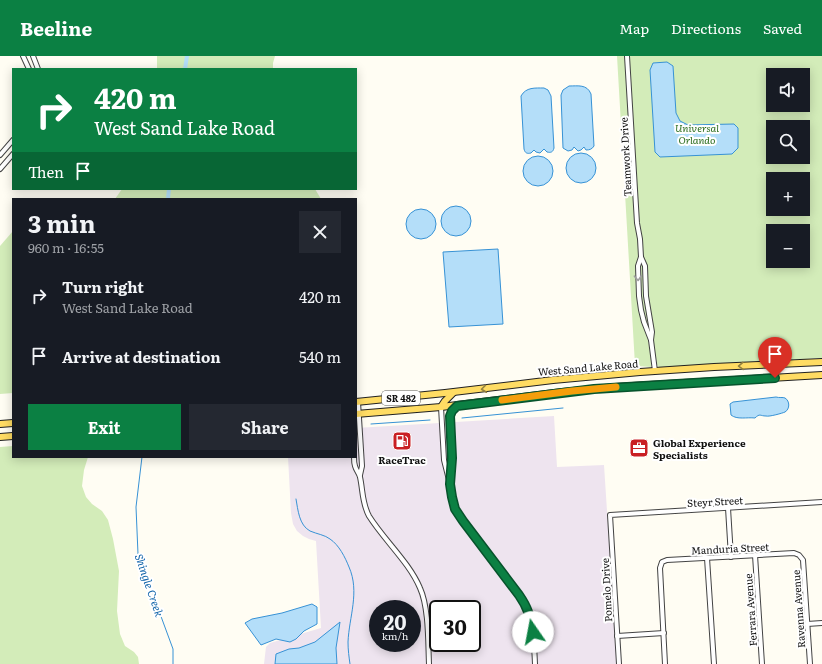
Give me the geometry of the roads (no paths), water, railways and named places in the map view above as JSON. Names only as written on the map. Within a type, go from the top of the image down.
[{"type":"main road","name":"West Sand Lake Road","points":[[357,402],[553,380],[655,371],[822,362]]},
{"type":"main road","name":"SR 482","points":[[358,414],[457,406],[594,389],[822,375]]},
{"type":"main road","points":[[441,407],[444,401],[455,392]]},
{"type":"main road","points":[[0,424],[12,423]]},
{"type":"main road","points":[[0,437],[12,436]]},
{"type":"street","points":[[23,56],[29,68]]},
{"type":"street","points":[[33,56],[38,68]]},
{"type":"street","name":"Teamwork Drive","points":[[627,56],[637,223],[641,257],[645,266],[646,296],[652,332],[651,340]]},
{"type":"street","points":[[0,155],[12,141]]},
{"type":"street","points":[[0,169],[12,155]]},
{"type":"street","name":"Teamwork Drive","points":[[641,257],[638,266],[641,310],[651,340],[655,371]]},
{"type":"street","points":[[357,402],[362,466],[360,476],[363,502],[368,514],[414,576],[421,589],[426,614],[429,664]]},
{"type":"street","points":[[450,484],[452,458],[450,416],[452,411],[457,406]]},
{"type":"street","points":[[441,407],[444,460],[455,509],[519,595],[526,607],[531,618],[535,664]]},
{"type":"street","points":[[354,458],[355,466],[360,476]]},
{"type":"street","name":"Steyr Street","points":[[610,515],[822,502]]},
{"type":"street","points":[[728,508],[731,557]]},
{"type":"street","name":"Pomelo Drive","points":[[610,515],[619,664]]},
{"type":"street","name":"Manduria Street","points":[[664,634],[660,568],[662,562],[667,560],[794,553],[799,554]]},
{"type":"street","name":"Ravenna Avenue","points":[[799,554],[803,560],[810,664]]},
{"type":"street","name":"Ferrara Avenue","points":[[755,555],[762,664]]},
{"type":"street","points":[[707,558],[714,664]]},
{"type":"street","points":[[807,624],[822,624]]},
{"type":"street","points":[[617,636],[664,634],[665,664]]},
{"type":"water","points":[[667,62],[673,66],[676,113],[680,121],[688,125],[734,124],[738,128],[738,148],[732,154],[660,157],[655,152],[650,70],[653,63]]},
{"type":"water","points":[[569,86],[585,87],[591,94],[594,146],[590,150],[586,150],[584,147],[578,151],[574,147],[572,150],[568,151],[563,148],[561,95],[563,90]]},
{"type":"water","points":[[534,88],[544,88],[548,90],[551,96],[554,148],[551,152],[547,152],[544,149],[540,153],[534,150],[531,153],[527,153],[524,149],[521,96],[525,91]]},
{"type":"water","points":[[581,153],[592,157],[596,168],[592,179],[581,183],[570,179],[566,168],[570,157]]},
{"type":"water","points":[[538,156],[549,160],[553,171],[549,182],[538,186],[527,182],[523,171],[527,160]]},
{"type":"water","points":[[456,206],[467,210],[471,221],[467,232],[456,236],[445,232],[441,221],[445,210]]},
{"type":"water","points":[[421,209],[432,213],[436,224],[432,235],[421,239],[410,235],[406,224],[410,213]]},
{"type":"water","points":[[498,249],[503,324],[449,327],[443,252]]},
{"type":"water","points":[[776,397],[787,399],[789,407],[787,411],[770,416],[759,415],[755,418],[739,418],[731,415],[730,404],[733,402]]},
{"type":"water","points":[[312,604],[317,607],[317,624],[304,631],[296,639],[290,642],[276,639],[261,645],[245,623],[252,619],[282,613]]},
{"type":"water","points":[[340,622],[336,648],[337,664],[275,664],[276,654],[315,642]]},
{"type":"waterway","name":"Shingle Creek","points":[[185,68],[187,56]]},
{"type":"waterway","name":"Shingle Creek","points":[[168,198],[169,190]]},
{"type":"waterway","points":[[462,418],[563,408]]},
{"type":"waterway","points":[[371,424],[430,420]]},
{"type":"waterway","name":"Shingle Creek","points":[[142,458],[136,507],[138,554],[173,649],[173,664]]},
{"type":"waterway","points":[[296,499],[303,525],[310,531],[328,538],[336,544],[346,559],[352,576],[354,595],[348,642],[350,664]]},
{"type":"place","name":"RaceTrac","points":[[402,441]]},
{"type":"place","name":"Global Experience Specialists","points":[[639,448]]},
{"type":"park label","name":"Universal Orlando","points":[[697,132]]}]
